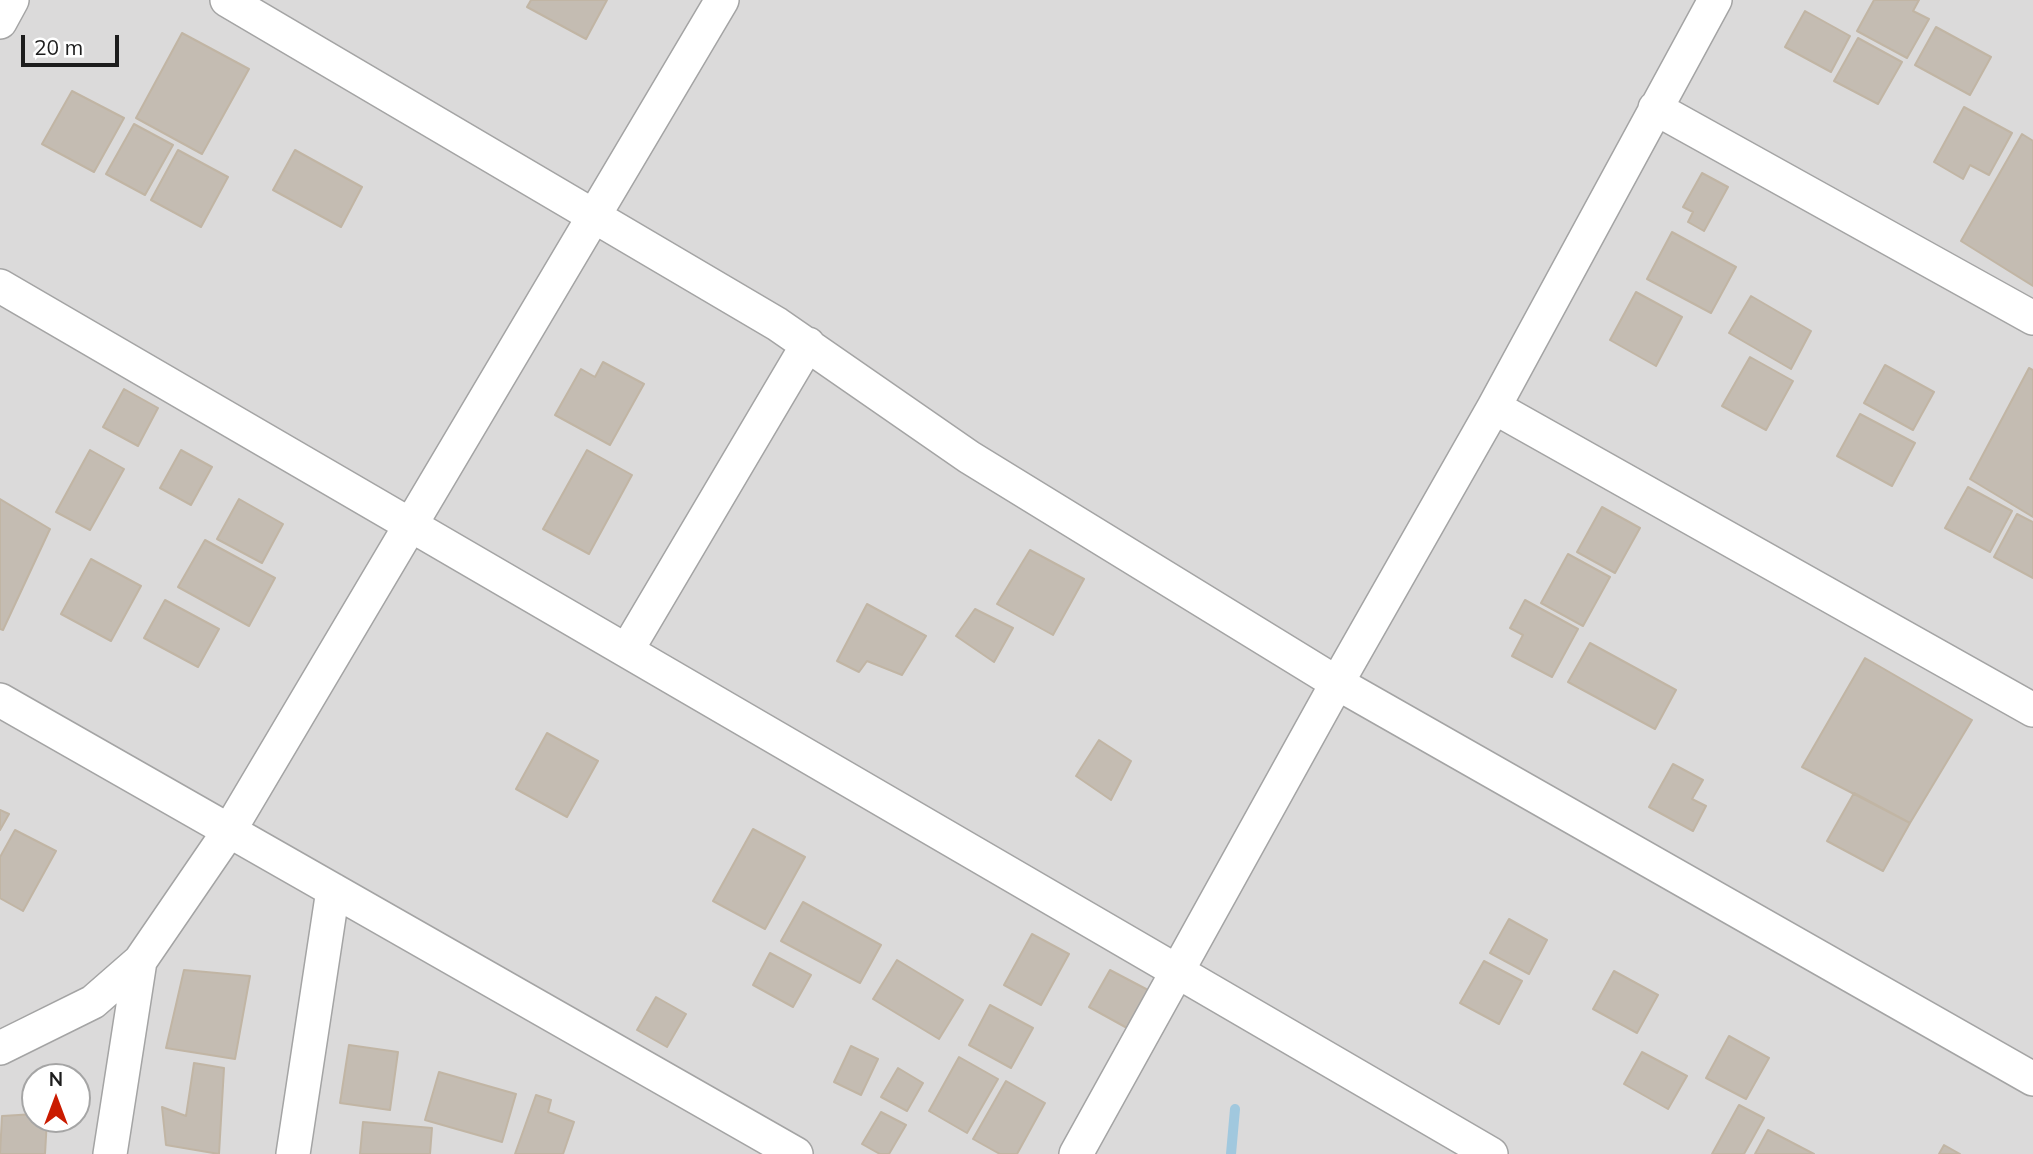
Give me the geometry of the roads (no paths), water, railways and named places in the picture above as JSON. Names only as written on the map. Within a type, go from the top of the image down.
[{"type":"street","points":[[0,22],[12,0]]},
{"type":"street","points":[[227,0],[808,344],[969,457],[1337,683],[2033,1079]]},
{"type":"street","points":[[0,1048],[93,1002],[139,961],[229,831],[722,0]]},
{"type":"street","points":[[1076,1154],[1337,683],[1494,407],[1715,0]]},
{"type":"street","points":[[1655,108],[2033,318]]},
{"type":"street","points":[[0,286],[1491,1154]]},
{"type":"street","points":[[627,650],[808,344]]},
{"type":"street","points":[[1494,407],[2033,710]]},
{"type":"street","points":[[0,700],[796,1154]]},
{"type":"street","points":[[293,1154],[333,890]]},
{"type":"street","points":[[110,1154],[139,961]]},
{"type":"waterway","points":[[1231,1154],[1235,1109]]}]
